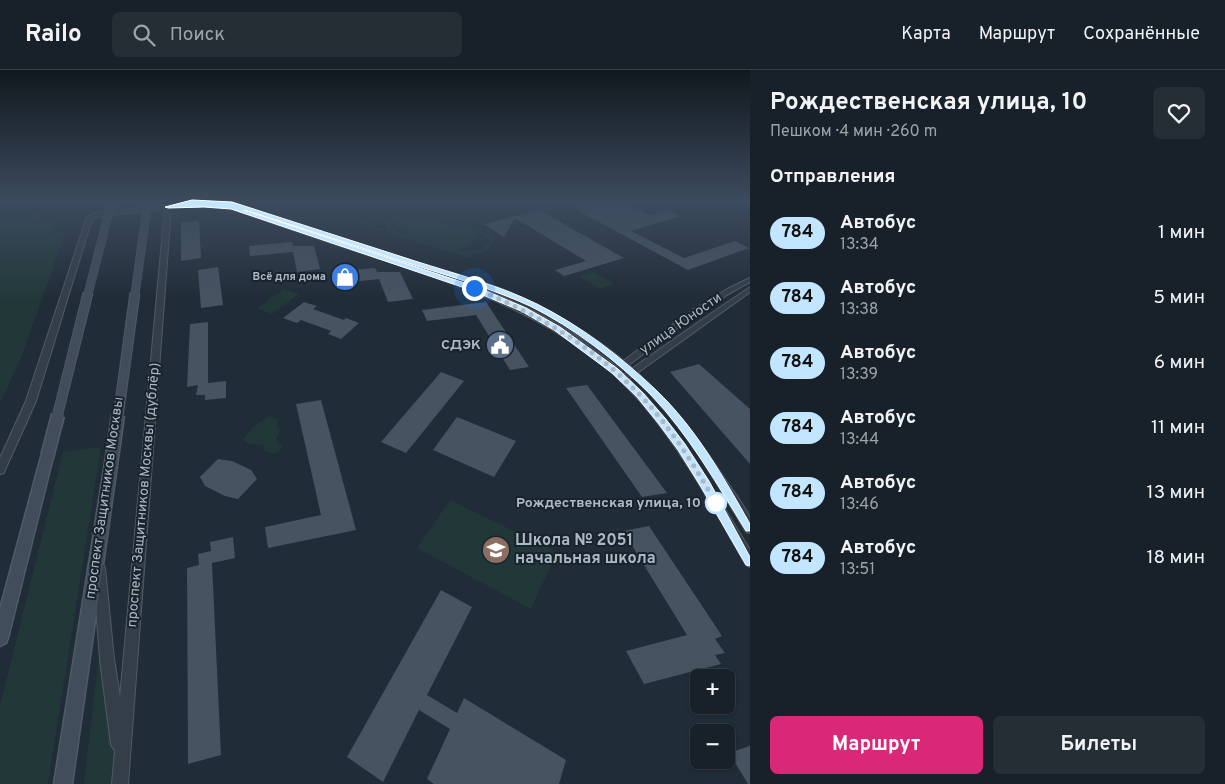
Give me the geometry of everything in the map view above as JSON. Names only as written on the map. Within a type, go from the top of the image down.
[{"type":"main road","points":[[0,638],[103,233]]},
{"type":"main road","name":"проспект Защитников Москвы","points":[[63,784],[114,444],[143,233]]},
{"type":"street","points":[[0,470],[31,401],[84,233]]},
{"type":"street","name":"проспект Защитников Москвы (дублёр)","points":[[120,784],[169,233]]},
{"type":"street","points":[[308,233],[474,288],[523,309],[619,368]]},
{"type":"street","points":[[323,233],[504,292],[533,305],[567,324],[678,420],[723,484],[750,528]]},
{"type":"street","name":"улица Юности","points":[[619,368],[704,304],[750,280]]},
{"type":"street","name":"улица Юности","points":[[627,375],[691,328],[720,311],[750,289]]},
{"type":"street","points":[[704,304],[703,306],[708,311],[720,311]]},
{"type":"street","points":[[627,375],[640,395],[682,447],[750,561]]},
{"type":"street","points":[[98,549],[107,660],[122,766]]},
{"type":"street","points":[[0,616],[13,592]]},
{"type":"green space","points":[[0,233],[65,233],[21,358],[0,403]]},
{"type":"green space","points":[[389,233],[400,233],[460,251],[404,234],[486,233],[491,237],[494,244],[485,252],[471,255],[470,258]],"holes":[[[480,234],[488,239],[489,244],[478,250],[461,251]]]},
{"type":"green space","points":[[595,272],[614,284],[599,289],[579,276]]},
{"type":"green space","points":[[284,289],[299,294],[272,314],[257,308]]},
{"type":"green space","points":[[269,416],[278,419],[277,425],[280,431],[276,440],[282,446],[280,451],[273,454],[264,451],[264,445],[249,444],[243,439],[254,426]]},
{"type":"green space","points":[[101,447],[48,784],[0,784],[0,706],[63,452]]},
{"type":"green space","points":[[450,500],[557,552],[531,609],[417,548]]},
{"type":"green space","points":[[100,645],[116,769],[114,784],[84,784]]},
{"type":"building","points":[[181,233],[200,233],[201,258],[181,261]]},
{"type":"building","points":[[540,233],[580,233],[624,258],[564,276],[555,270],[586,261]]},
{"type":"building","points":[[620,233],[636,233],[684,258],[735,241],[749,248],[688,270]]},
{"type":"building","points":[[292,242],[293,246],[314,246],[320,269],[297,272],[293,252],[250,256],[249,246]]},
{"type":"building","points":[[218,267],[223,305],[201,308],[198,270]]},
{"type":"building","points":[[375,268],[377,272],[400,272],[413,299],[388,302],[379,279],[334,284],[331,272]]},
{"type":"building","points":[[304,302],[317,306],[313,309],[359,323],[341,339],[328,334],[331,331],[301,320],[297,323],[283,318]]},
{"type":"building","points":[[486,302],[529,367],[510,370],[476,315],[427,321],[422,310]]},
{"type":"building","points":[[208,322],[208,383],[226,381],[226,398],[205,400],[205,395],[196,395],[198,385],[187,387],[190,324]]},
{"type":"building","points":[[699,364],[750,409],[750,464],[670,372]]},
{"type":"building","points":[[441,372],[464,381],[406,453],[381,442]]},
{"type":"building","points":[[587,385],[667,493],[642,497],[566,388]]},
{"type":"building","points":[[321,400],[356,530],[268,548],[265,527],[321,515],[296,404]]},
{"type":"building","points":[[457,417],[516,441],[494,477],[433,450]]},
{"type":"building","points":[[218,459],[232,461],[251,470],[257,479],[238,499],[225,496],[205,486],[200,477]]},
{"type":"building","points":[[649,526],[722,636],[715,639],[725,653],[715,655],[721,664],[702,669],[690,669],[690,672],[644,684],[626,651],[687,635],[623,531]]},
{"type":"building","points":[[233,537],[235,558],[212,563],[221,755],[188,764],[187,568],[199,565],[198,554],[211,551],[210,542]]},
{"type":"building","points":[[441,590],[472,607],[427,695],[457,713],[464,698],[566,760],[559,784],[434,784],[427,779],[450,729],[419,710],[383,782],[347,757]]},
{"type":"building","points":[[750,746],[750,784],[748,784],[735,763],[735,751]]},
{"type":"bus line","name":"784","points":[[308,233],[499,298],[523,309],[579,343],[615,371],[640,395],[661,420],[682,447],[750,561]]},
{"type":"bus line","name":"784","points":[[323,233],[504,292],[533,305],[589,339],[632,372],[678,420],[701,450],[750,528]]},
{"type":"place","name":"Всё для дома","points":[[345,277]]},
{"type":"place","name":"СДЭК","points":[[500,345]]},
{"type":"place","name":"Рождественская улица, 10","points":[[716,503]]},
{"type":"place","name":"Школа № 2051 начальная школа","points":[[496,550]]},
{"type":"route","points":[[474,288],[523,309],[557,329],[579,343],[615,371],[640,395],[682,447],[716,503]]}]
